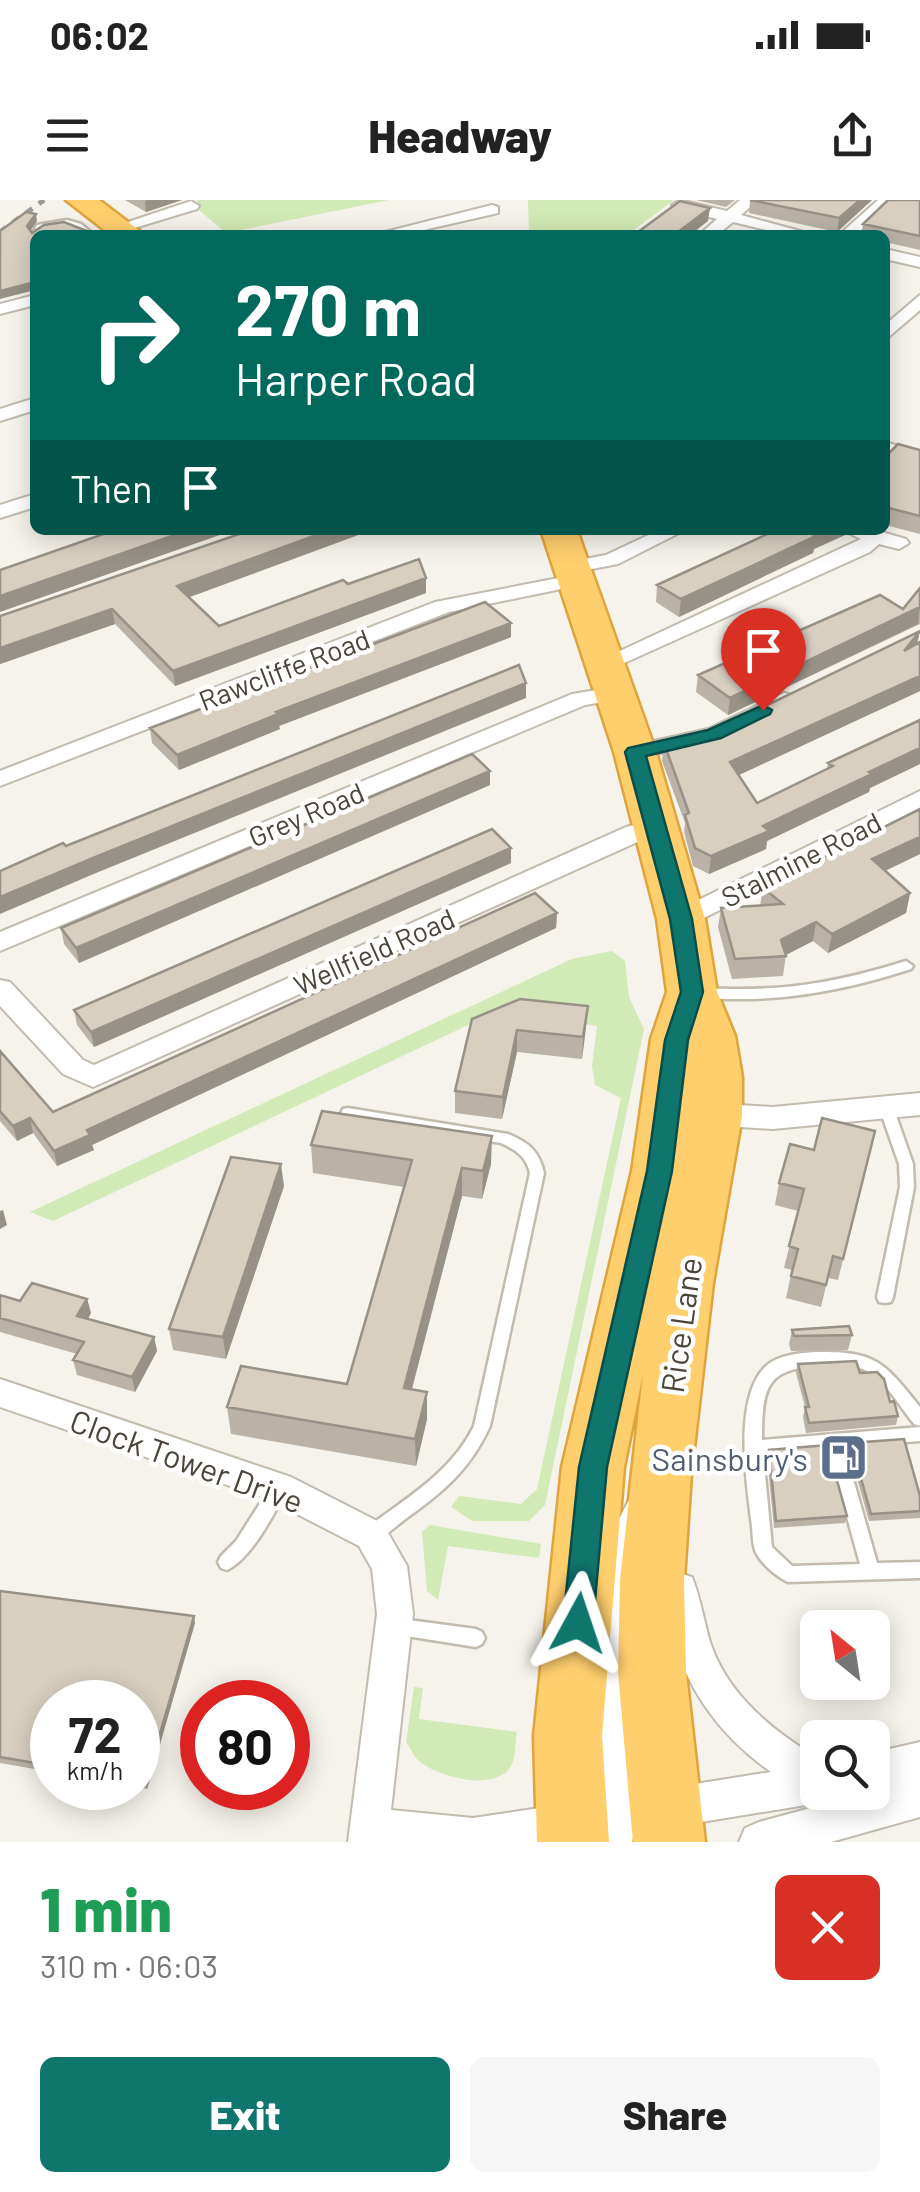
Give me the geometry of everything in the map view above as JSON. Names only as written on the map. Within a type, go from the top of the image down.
[{"type":"highway","points":[[80,200],[110,230]]},
{"type":"highway","name":"Rice Lane","points":[[568,559],[635,752],[681,919],[692,992],[710,1036],[716,1077],[659,1171],[593,1467],[568,1736],[620,1832]]},
{"type":"highway","name":"Rice Lane","points":[[620,1832],[652,1674],[652,1580],[660,1474],[684,1283],[692,1113]]},
{"type":"street","points":[[713,230],[750,200]]},
{"type":"street","points":[[853,230],[887,200]]},
{"type":"street","points":[[680,205],[786,230]]},
{"type":"street","points":[[122,230],[191,206]]},
{"type":"street","points":[[403,230],[492,210]]},
{"type":"street","points":[[890,255],[920,262]]},
{"type":"street","points":[[890,330],[920,300]]},
{"type":"street","points":[[0,309],[30,301]]},
{"type":"street","points":[[0,416],[30,406]]},
{"type":"street","points":[[890,449],[920,458]]},
{"type":"street","points":[[0,512],[30,502]]},
{"type":"street","name":"Rawcliffe Road","points":[[0,779],[568,559],[612,560],[664,535]]},
{"type":"street","name":"Grey Road","points":[[0,942],[580,699],[608,679],[863,548],[863,535]]},
{"type":"street","points":[[870,535],[899,543]]},
{"type":"street","points":[[635,752],[714,734],[800,692]]},
{"type":"street","name":"Stalmine Road","points":[[681,919],[920,799]]},
{"type":"street","name":"Wellfield Road","points":[[0,990],[73,1067],[93,1078],[617,841],[656,827]]},
{"type":"street","points":[[692,1113],[773,1118],[920,1104]]},
{"type":"street","name":"Clock Tower Drive","points":[[0,1393],[279,1488],[371,1535]]},
{"type":"street","points":[[660,1474],[694,1658],[734,1718],[800,1771]]},
{"type":"street","points":[[371,1535],[389,1566],[393,1626],[368,1834],[474,1838],[620,1832],[800,1787]]},
{"type":"street","points":[[890,1768],[920,1761]]},
{"type":"street","points":[[758,1842],[920,1798]]},
{"type":"lane","points":[[46,230],[56,222],[76,222],[103,230]]},
{"type":"lane","points":[[692,992],[746,996],[848,986],[906,966]]},
{"type":"lane","points":[[884,1298],[907,1187],[906,1164],[886,1107]]},
{"type":"lane","points":[[348,1113],[503,1138],[523,1146],[534,1158],[537,1173],[482,1426],[472,1450],[459,1467],[371,1535]]},
{"type":"lane","points":[[920,1419],[892,1378],[874,1363],[850,1357],[793,1361],[769,1371],[757,1394],[754,1448],[764,1552],[788,1574],[920,1570]]},
{"type":"lane","points":[[754,1448],[920,1434]]},
{"type":"lane","points":[[834,1440],[871,1572]]},
{"type":"lane","points":[[228,1562],[242,1547],[279,1488]]},
{"type":"lane","points":[[393,1626],[476,1638]]},
{"type":"green space","points":[[197,200],[389,200],[241,230],[222,230],[199,210]]},
{"type":"green space","points":[[528,200],[674,200],[634,230],[529,230]]},
{"type":"green space","points":[[612,951],[625,961],[629,997],[644,1029],[545,1505],[529,1521],[472,1521],[451,1507],[459,1496],[521,1504],[537,1489],[621,1098],[595,1085],[592,1066],[597,1026],[500,1010],[53,1221],[30,1212],[572,959]]},
{"type":"green space","points":[[430,1525],[541,1544],[539,1558],[448,1546],[438,1600],[427,1591],[422,1532]]},
{"type":"green space","points":[[414,1687],[423,1688],[419,1719],[517,1732],[512,1764],[505,1773],[495,1778],[468,1780],[440,1773],[419,1761],[406,1742]]},
{"type":"building","points":[[750,200],[860,200],[839,218]]},
{"type":"building","points":[[888,200],[920,200],[920,236],[863,224]]},
{"type":"building","points":[[680,201],[710,208],[681,230],[641,230]]},
{"type":"building","points":[[26,212],[36,214],[27,226],[30,283],[0,291],[0,231]]},
{"type":"building","points":[[64,222],[84,230],[36,230],[44,225]]},
{"type":"building","points":[[898,444],[920,450],[920,516],[890,508],[890,452]]},
{"type":"building","points":[[101,535],[175,535],[0,596],[0,570]]},
{"type":"building","points":[[236,535],[316,535],[177,586],[219,626],[343,580],[348,584],[419,559],[426,578],[173,671],[112,609],[0,648],[0,616]]},
{"type":"building","points":[[765,535],[816,536],[681,599],[657,585]]},
{"type":"building","points":[[920,588],[920,607],[730,698],[698,675],[880,595],[903,609]]},
{"type":"building","points":[[485,602],[511,623],[276,712],[177,755],[150,728]]},
{"type":"building","points":[[920,631],[904,651],[920,642],[920,676],[730,762],[757,803],[833,766],[828,763],[920,720],[920,748],[763,826],[769,831],[711,856],[695,848],[685,815],[689,813],[664,743],[692,735],[694,740],[759,718],[751,713]]},
{"type":"building","points":[[519,665],[526,683],[0,897],[0,871]]},
{"type":"building","points":[[472,754],[490,771],[76,948],[61,928]]},
{"type":"building","points":[[920,809],[920,837],[872,859],[910,893],[832,934],[816,922],[781,940],[786,956],[735,959],[721,908],[783,904],[763,888]]},
{"type":"building","points":[[492,829],[511,848],[91,1032],[74,1010]]},
{"type":"building","points":[[535,893],[557,913],[87,1130],[90,1135],[54,1151],[30,1118],[13,1126],[0,1111],[0,1051],[53,1112]]},
{"type":"building","points":[[520,999],[588,1006],[583,1037],[517,1030],[503,1097],[455,1091],[472,1019]]},
{"type":"building","points":[[322,1111],[492,1136],[483,1171],[462,1168],[404,1388],[427,1392],[415,1439],[227,1407],[241,1366],[347,1384],[412,1160],[311,1145]]},
{"type":"building","points":[[822,1118],[875,1131],[843,1259],[833,1256],[826,1285],[791,1276],[798,1249],[789,1246],[804,1189],[779,1183],[790,1144],[814,1150]]},
{"type":"building","points":[[231,1157],[281,1164],[223,1337],[169,1329]]},
{"type":"building","points":[[32,1283],[87,1299],[77,1316],[154,1337],[132,1377],[73,1360],[84,1342],[0,1318],[0,1295],[20,1301]]},
{"type":"building","points":[[849,1326],[852,1335],[794,1336],[792,1330]]},
{"type":"building","points":[[856,1361],[860,1373],[877,1372],[884,1379],[898,1416],[809,1423],[798,1364]]},
{"type":"building","points":[[904,1439],[920,1496],[920,1511],[871,1514],[851,1443]]},
{"type":"building","points":[[827,1445],[847,1516],[776,1521],[769,1450]]},
{"type":"building","points":[[0,1591],[194,1616],[160,1734],[160,1680],[30,1680],[30,1762],[0,1757]]},
{"type":"railway","points":[[0,232],[44,200]]},
{"type":"place","name":"Sainsbury's","points":[[843,1458]]},
{"type":"route","points":[[578,1623],[593,1467],[659,1171],[676,1040],[692,992],[681,919],[635,752],[714,734],[763,710]]}]
